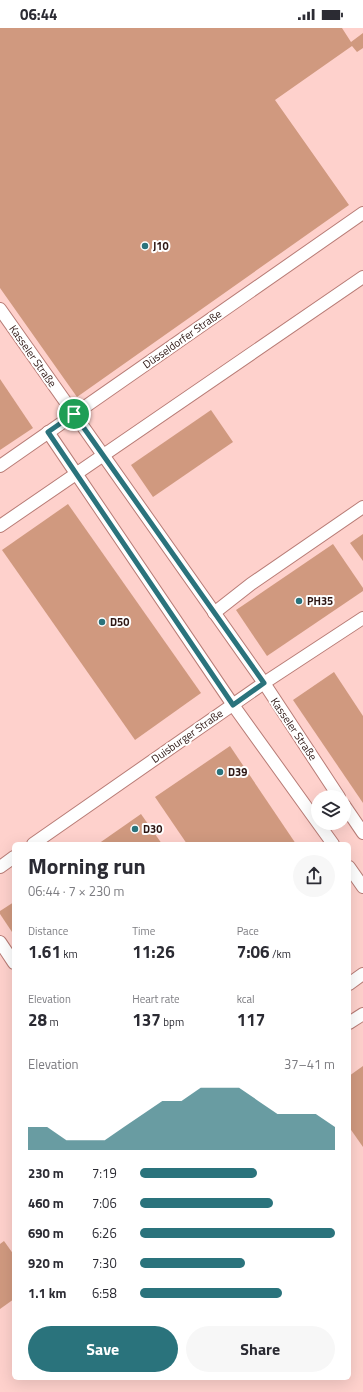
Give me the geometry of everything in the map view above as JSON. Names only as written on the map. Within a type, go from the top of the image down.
[{"type":"lane","name":"Düsseldorfer Straße","points":[[0,466],[363,213]]},
{"type":"lane","points":[[0,526],[363,277]]},
{"type":"lane","name":"Kasseler Straße","points":[[0,309],[264,683],[334,790]]},
{"type":"lane","points":[[48,432],[233,705],[332,842]]},
{"type":"lane","points":[[214,613],[251,584],[363,507]]},
{"type":"lane","name":"Duisburger Straße","points":[[36,842],[264,683],[363,618]]},
{"type":"lane","points":[[351,815],[363,832]]},
{"type":"lane","points":[[0,867],[12,858]]},
{"type":"lane","points":[[351,870],[363,887]]},
{"type":"lane","points":[[0,942],[12,960]]},
{"type":"lane","points":[[351,983],[363,974]]},
{"type":"lane","points":[[351,1022],[363,1014]]},
{"type":"shaded area","points":[[0,28],[363,28],[363,1392],[0,1392]]},
{"type":"building","name":"J10","points":[[0,28],[342,28],[351,42],[363,33],[363,48],[357,52],[352,46],[275,100],[349,205],[77,397],[0,288]]},
{"type":"building","points":[[0,379],[33,428],[0,450]]},
{"type":"building","points":[[211,410],[233,442],[153,497],[131,465]]},
{"type":"building","name":"D50","points":[[68,504],[201,693],[135,740],[2,550]]},
{"type":"building","points":[[363,534],[363,561],[350,543]]},
{"type":"building","name":"PH35","points":[[333,544],[363,588],[363,591],[267,656],[236,610]]},
{"type":"building","points":[[334,672],[363,716],[363,803],[293,700]]},
{"type":"building","name":"D39","points":[[230,746],[295,842],[186,842],[155,797]]},
{"type":"building","name":"D30","points":[[141,814],[161,842],[101,842]]},
{"type":"building","points":[[12,903],[12,932],[0,914],[0,911]]},
{"type":"building","points":[[363,1066],[363,1147],[351,1130],[351,1075]]},
{"type":"building","points":[[4,1241],[12,1252],[12,1300],[0,1309],[0,1244]]},
{"type":"place","name":"J10","points":[[145,246]]},
{"type":"place","name":"PH35","points":[[299,601]]},
{"type":"place","name":"D50","points":[[102,622]]},
{"type":"place","name":"D39","points":[[220,772]]},
{"type":"place","name":"D30","points":[[135,829]]},
{"type":"route","points":[[74,414],[264,683],[233,705],[48,432],[74,414]]}]
